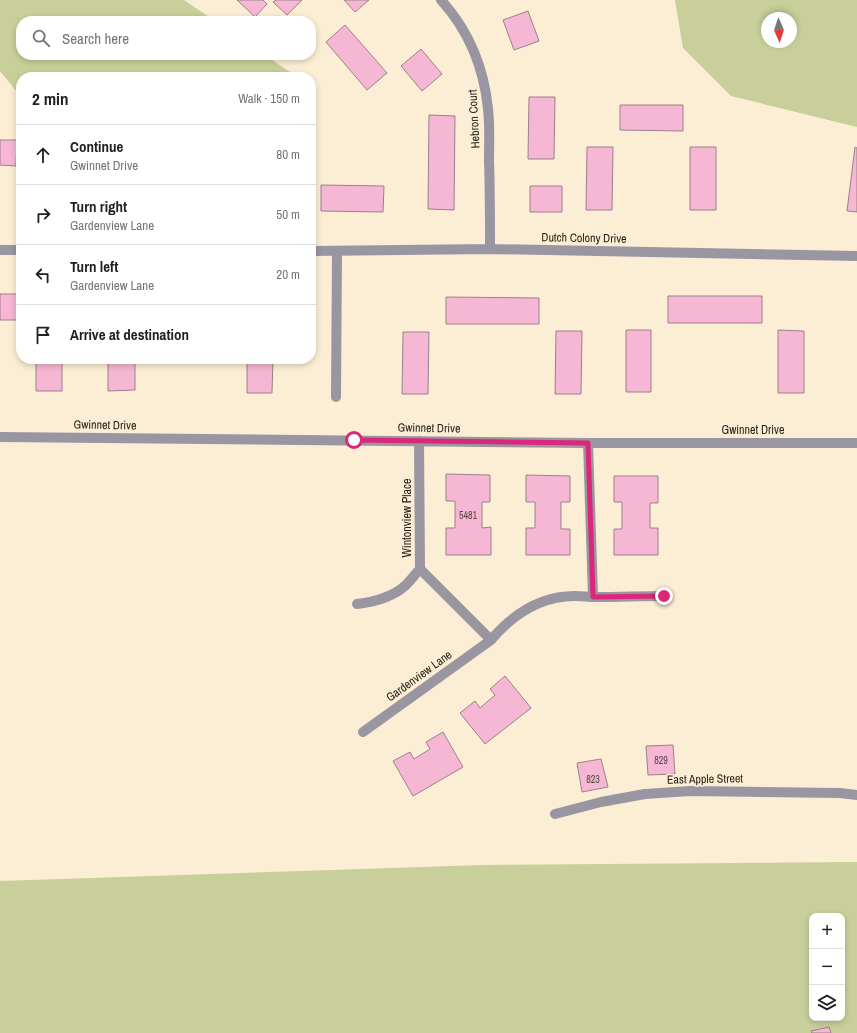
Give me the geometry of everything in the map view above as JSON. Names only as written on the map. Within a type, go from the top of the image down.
[{"type":"street","name":"Hebron Court","points":[[441,0],[453,13],[467,35],[478,59],[485,85],[489,111],[490,249]]},
{"type":"street","name":"Dutch Colony Drive","points":[[316,251],[490,249],[857,256]]},
{"type":"street","points":[[0,250],[16,250]]},
{"type":"street","points":[[336,397],[338,250]]},
{"type":"street","name":"Gwinnet Drive","points":[[0,437],[588,443],[857,443]]},
{"type":"street","name":"Wintonview Place","points":[[357,604],[372,602],[393,594],[406,586],[420,569],[419,441]]},
{"type":"street","points":[[588,443],[593,597]]},
{"type":"street","points":[[420,569],[491,640]]},
{"type":"street","name":"Gardenview Lane","points":[[363,732],[491,640],[503,626],[516,615],[532,606],[557,598],[575,596],[664,596]]},
{"type":"street","name":"East Apple Street","points":[[555,814],[601,802],[638,795],[690,791],[857,794]]},
{"type":"green space","points":[[0,0],[184,0],[208,16],[16,16],[16,60],[272,60],[290,72],[16,72],[16,91],[0,71]]},
{"type":"green space","points":[[675,0],[857,0],[857,127],[731,96],[683,48]]},
{"type":"green space","points":[[857,862],[857,1033],[0,1033],[0,881],[483,865]]},
{"type":"building","points":[[237,0],[263,0],[267,4],[256,16],[254,16]]},
{"type":"building","points":[[276,0],[302,0],[287,15],[273,2]]},
{"type":"building","points":[[344,0],[369,0],[355,12]]},
{"type":"building","points":[[528,11],[539,41],[514,50],[503,20]]},
{"type":"building","points":[[345,25],[387,73],[367,90],[326,42]]},
{"type":"building","points":[[421,49],[442,74],[422,91],[401,66]]},
{"type":"building","points":[[529,97],[555,97],[554,159],[528,159]]},
{"type":"building","points":[[620,105],[683,105],[683,131],[620,130]]},
{"type":"building","points":[[429,115],[455,116],[454,210],[428,209]]},
{"type":"building","points":[[0,140],[16,140],[16,166],[0,165]]},
{"type":"building","points":[[587,147],[613,147],[612,210],[586,210]]},
{"type":"building","points":[[690,147],[716,147],[716,210],[690,210]]},
{"type":"building","points":[[855,147],[857,148],[857,212],[847,211]]},
{"type":"building","points":[[321,185],[384,186],[383,212],[321,211]]},
{"type":"building","points":[[530,186],[562,186],[562,212],[530,212]]},
{"type":"building","points":[[0,294],[16,294],[16,320],[0,320]]},
{"type":"building","points":[[668,296],[762,296],[762,323],[668,323]]},
{"type":"building","points":[[446,297],[539,298],[539,324],[446,324]]},
{"type":"building","points":[[626,330],[651,330],[651,392],[626,392]]},
{"type":"building","points":[[778,330],[804,331],[804,393],[778,393]]},
{"type":"building","points":[[556,331],[582,331],[581,394],[555,394]]},
{"type":"building","points":[[403,332],[429,332],[428,394],[402,394]]},
{"type":"building","points":[[36,364],[62,364],[62,391],[36,391]]},
{"type":"building","points":[[108,364],[135,364],[135,390],[108,391]]},
{"type":"building","points":[[247,364],[273,364],[272,393],[247,393]]},
{"type":"building","points":[[446,474],[490,475],[490,502],[482,502],[482,528],[491,527],[491,555],[446,555],[446,528],[455,528],[455,501],[446,501]]},
{"type":"building","points":[[526,475],[570,476],[570,502],[561,502],[561,529],[570,529],[570,555],[526,555],[526,528],[535,528],[535,502],[526,502]]},
{"type":"building","points":[[614,476],[658,476],[658,503],[650,503],[650,528],[658,528],[658,555],[614,555],[614,529],[622,529],[622,502],[614,502]]},
{"type":"building","points":[[505,676],[531,708],[485,744],[460,713],[475,701],[480,708],[495,695],[490,689]]},
{"type":"building","points":[[443,732],[463,767],[413,796],[393,761],[410,752],[414,759],[430,749],[426,742]]},
{"type":"building","points":[[673,745],[675,774],[648,775],[646,746]]},
{"type":"building","points":[[601,759],[608,787],[582,792],[577,763]]},
{"type":"building","points":[[829,1027],[831,1033],[812,1033],[811,1031]]},
{"type":"route","points":[[354,440],[588,443],[593,597],[664,596]]}]
